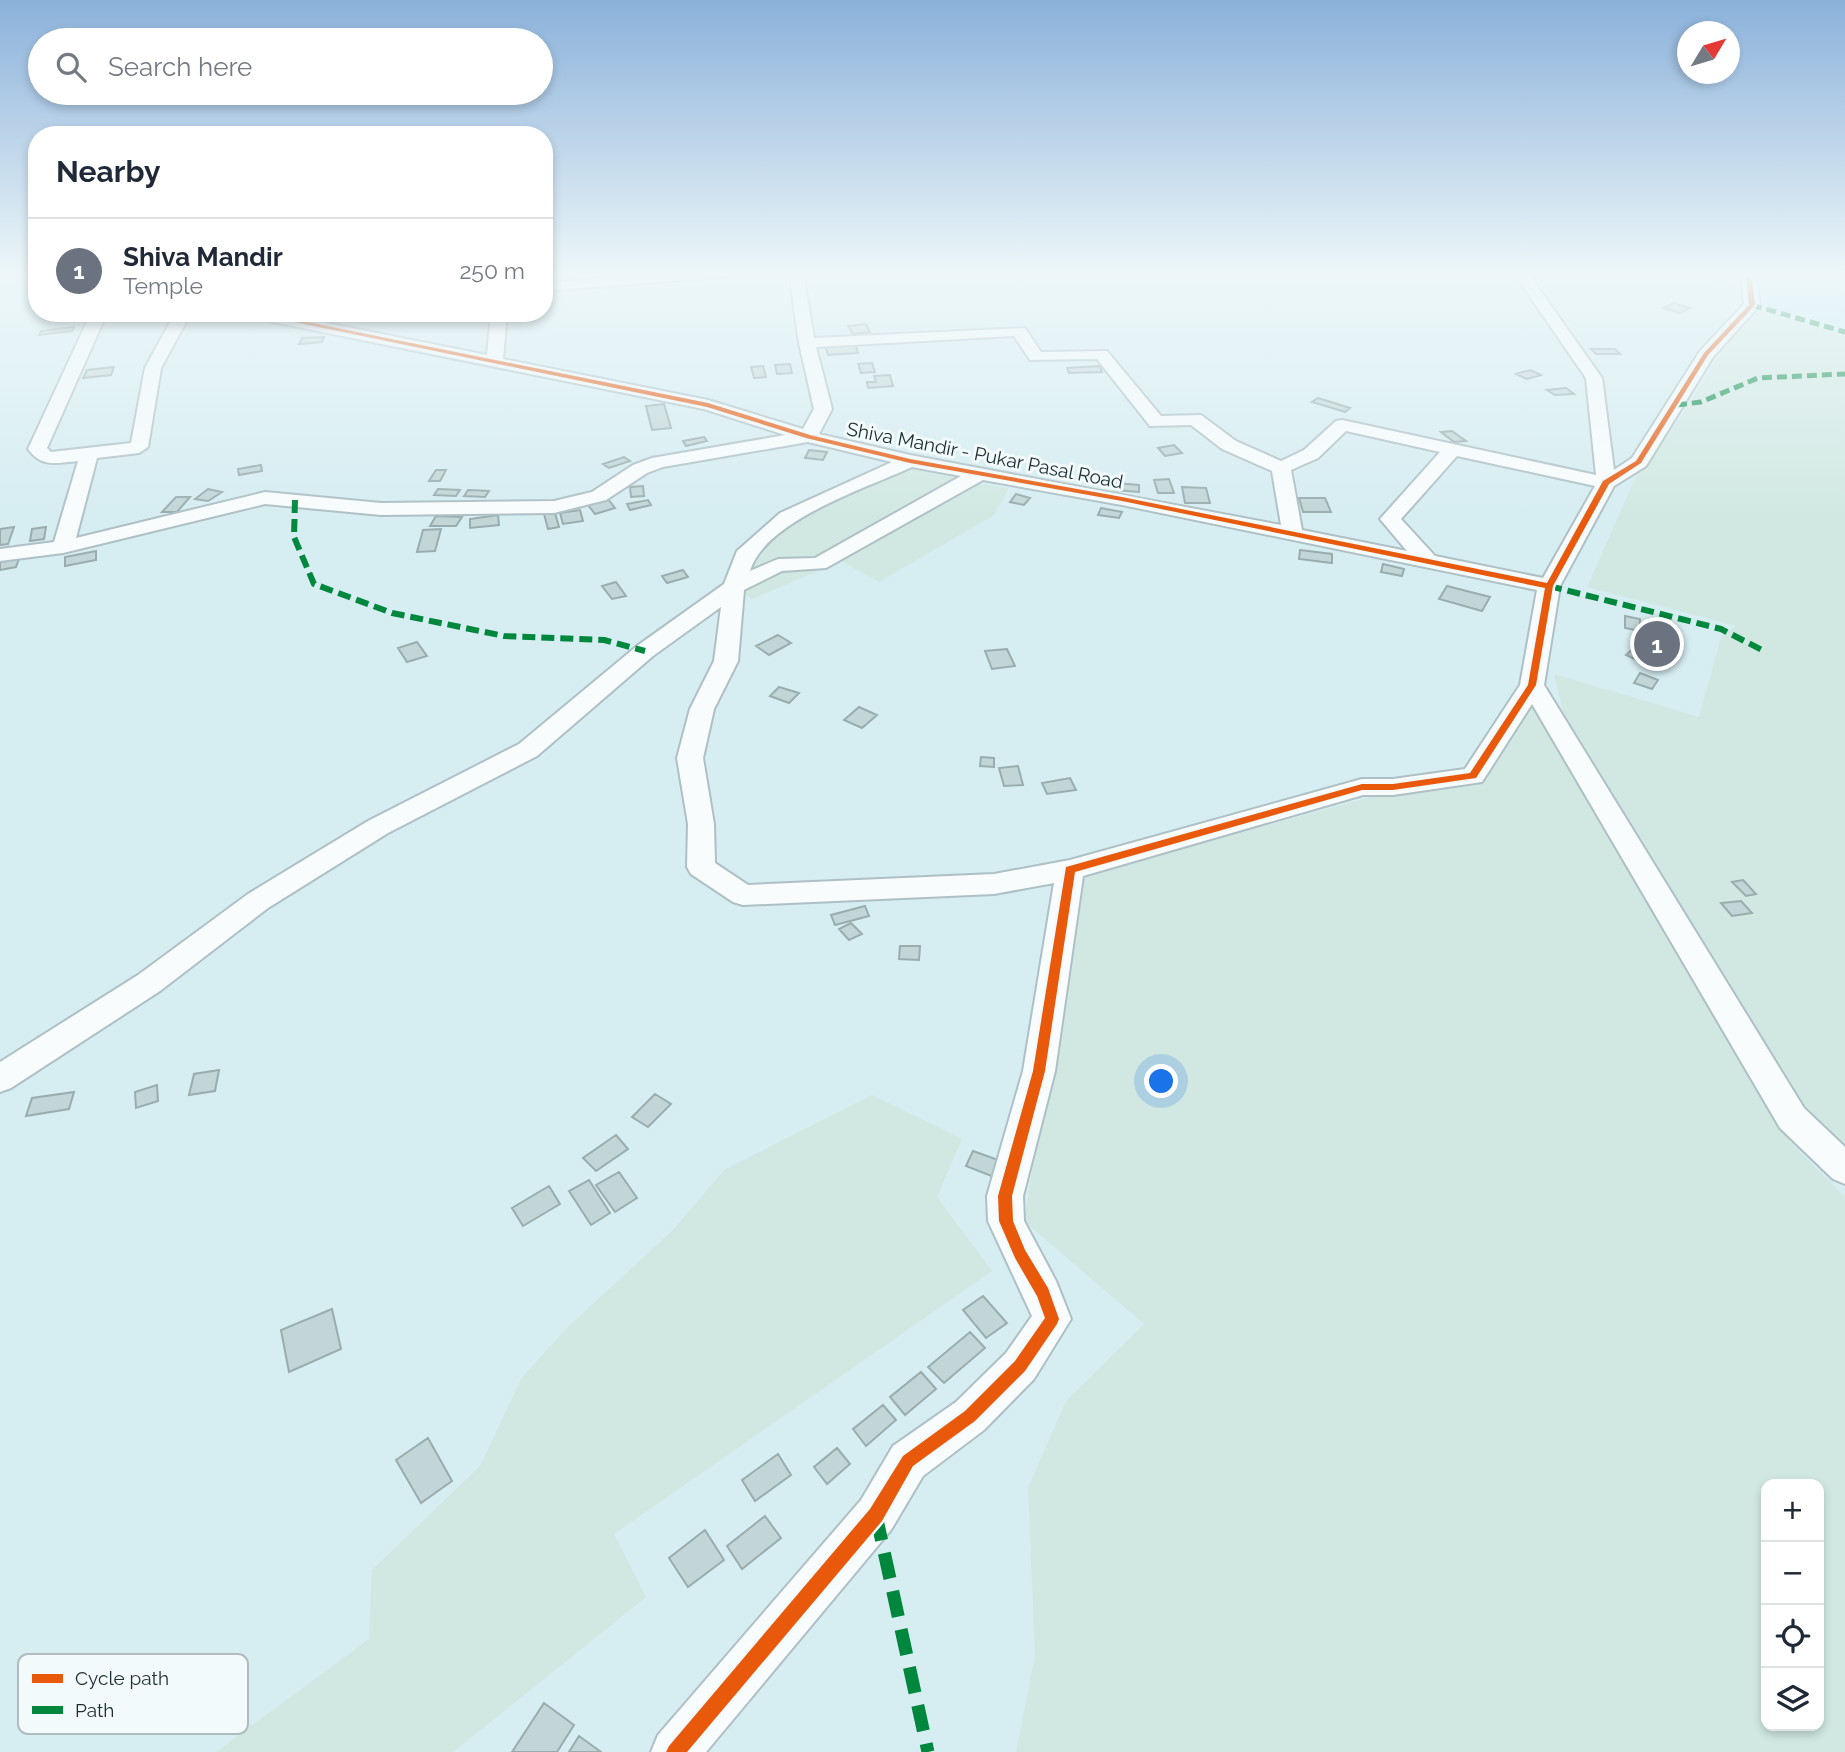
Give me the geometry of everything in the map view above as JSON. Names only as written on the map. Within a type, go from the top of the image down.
[{"type":"street","points":[[80,354],[37,449],[46,458],[139,447],[153,368],[161,354]]},
{"type":"street","name":"Shiva Mandir - Pukar Pasal Road","points":[[463,354],[708,405],[808,437],[910,461],[976,475],[1122,499],[1430,564],[1549,586]]},
{"type":"street","points":[[495,360],[496,354]]},
{"type":"street","points":[[0,555],[63,547],[265,498],[381,509],[554,507],[599,496],[640,469],[659,462],[808,437],[823,409],[810,354]]},
{"type":"street","points":[[1034,354],[1036,357],[1101,354],[1156,422],[1195,419],[1229,445],[1281,468],[1311,454],[1342,425],[1606,483]]},
{"type":"street","points":[[1577,354],[1594,378],[1606,483]]},
{"type":"street","points":[[910,461],[787,517],[744,555],[734,587],[726,661],[702,709],[690,758],[701,824],[701,867],[743,895],[994,884],[1070,870],[1362,787],[1393,787],[1473,776],[1532,685],[1549,586],[1606,483],[1639,462],[1706,354]]},
{"type":"street","points":[[1430,564],[1390,519],[1451,451]]},
{"type":"street","points":[[63,547],[89,454]]},
{"type":"street","points":[[1281,468],[1293,536]]},
{"type":"street","points":[[0,1079],[149,983],[258,901],[378,827],[528,750],[645,650],[734,587],[778,565],[819,564],[976,475]]},
{"type":"street","points":[[1532,685],[1792,1118],[1845,1169]]},
{"type":"street","points":[[675,1752],[876,1515],[908,1461],[970,1416],[1020,1366],[1052,1319],[1043,1293],[1020,1254],[1006,1221],[1005,1196],[1039,1071],[1070,870]]},
{"type":"green space","points":[[1719,354],[1845,354],[1845,1144],[1804,1105],[1563,712],[1554,674],[1699,717],[1722,634],[1737,626],[1587,587],[1636,477],[1685,411]]},
{"type":"green space","points":[[904,467],[962,479],[820,559],[747,575],[751,556],[791,520]]},
{"type":"green space","points":[[972,483],[1009,488],[994,515],[879,582],[841,561]]},
{"type":"green space","points":[[825,568],[752,599],[742,591],[779,569]]},
{"type":"green space","points":[[1532,706],[1791,1143],[1845,1197],[1845,1752],[1016,1752],[1035,1656],[1028,1488],[1066,1401],[1144,1324],[1024,1221],[1064,971],[1085,875],[1374,796],[1481,781],[1501,757]]},
{"type":"green space","points":[[872,1095],[962,1139],[937,1197],[992,1271],[614,1534],[646,1597],[453,1752],[216,1752],[240,1734],[248,1734],[248,1728],[369,1639],[372,1570],[480,1466],[522,1377],[570,1325],[673,1230],[724,1170]]},
{"type":"building","points":[[872,363],[875,372],[861,373],[858,364]]},
{"type":"building","points":[[790,364],[792,373],[777,374],[775,365]]},
{"type":"building","points":[[763,366],[766,377],[754,378],[751,367]]},
{"type":"building","points":[[1100,366],[1102,372],[1069,373],[1067,368]]},
{"type":"building","points":[[114,367],[111,375],[83,378],[87,370]]},
{"type":"building","points":[[1530,370],[1541,375],[1527,379],[1516,374]]},
{"type":"building","points":[[890,375],[893,386],[868,388],[867,382],[876,382],[874,376]]},
{"type":"building","points":[[1566,388],[1574,394],[1555,395],[1547,390]]},
{"type":"building","points":[[1318,398],[1350,408],[1345,412],[1312,402]]},
{"type":"building","points":[[664,404],[671,428],[652,430],[646,406]]},
{"type":"building","points":[[1452,431],[1466,441],[1454,442],[1441,432]]},
{"type":"building","points":[[704,437],[707,441],[686,446],[683,441]]},
{"type":"building","points":[[1174,445],[1182,453],[1165,456],[1158,448]]},
{"type":"building","points":[[809,450],[827,452],[823,460],[805,458]]},
{"type":"building","points":[[624,457],[630,461],[609,468],[603,464]]},
{"type":"building","points":[[261,465],[262,471],[239,475],[238,469]]},
{"type":"building","points":[[436,470],[446,470],[440,481],[429,481]]},
{"type":"building","points":[[1169,479],[1174,493],[1158,493],[1154,480]]},
{"type":"building","points":[[1115,483],[1139,485],[1139,492],[1114,490]]},
{"type":"building","points":[[643,486],[644,496],[631,497],[630,487]]},
{"type":"building","points":[[1182,487],[1206,488],[1210,503],[1185,503]]},
{"type":"building","points":[[208,489],[222,492],[208,501],[195,499]]},
{"type":"building","points":[[438,489],[460,490],[456,496],[434,495]]},
{"type":"building","points":[[468,490],[489,491],[485,497],[464,496]]},
{"type":"building","points":[[1016,494],[1030,498],[1024,505],[1010,502]]},
{"type":"building","points":[[176,497],[190,497],[177,512],[162,512]]},
{"type":"building","points":[[1299,498],[1325,498],[1331,512],[1303,512]]},
{"type":"building","points":[[608,499],[615,508],[595,514],[588,505]]},
{"type":"building","points":[[648,500],[651,505],[630,510],[627,504]]},
{"type":"building","points":[[1101,508],[1122,512],[1119,518],[1098,515]]},
{"type":"building","points":[[580,510],[583,521],[563,524],[560,513]]},
{"type":"building","points":[[555,513],[559,527],[548,529],[544,514]]},
{"type":"building","points":[[498,515],[499,525],[470,528],[470,519]]},
{"type":"building","points":[[436,516],[462,517],[456,526],[430,526]]},
{"type":"building","points":[[14,527],[8,544],[0,545],[0,529]]},
{"type":"building","points":[[46,527],[44,539],[30,541],[32,529]]},
{"type":"building","points":[[441,529],[435,551],[417,552],[423,530]]},
{"type":"building","points":[[1300,550],[1332,554],[1332,563],[1299,559]]},
{"type":"building","points":[[96,551],[96,560],[65,566],[65,557]]},
{"type":"building","points":[[19,559],[16,567],[0,570],[0,562]]},
{"type":"building","points":[[1383,564],[1404,569],[1402,576],[1381,572]]},
{"type":"building","points":[[683,570],[688,577],[667,583],[662,576]]},
{"type":"building","points":[[616,582],[626,596],[612,599],[602,586]]},
{"type":"building","points":[[1447,586],[1490,597],[1482,611],[1439,599]]},
{"type":"building","points":[[1625,616],[1640,619],[1640,631],[1625,628]]},
{"type":"building","points":[[778,635],[791,643],[769,655],[756,646]]},
{"type":"building","points":[[1651,638],[1668,644],[1663,649],[1647,643]]},
{"type":"building","points":[[417,642],[427,656],[407,662],[398,648]]},
{"type":"building","points":[[1007,649],[1015,666],[992,669],[985,651]]},
{"type":"building","points":[[1633,649],[1646,654],[1639,661],[1626,655]]},
{"type":"building","points":[[1651,656],[1665,660],[1663,668],[1649,664]]},
{"type":"building","points":[[1640,673],[1658,680],[1652,689],[1634,683]]},
{"type":"building","points":[[779,687],[799,693],[789,703],[770,696]]},
{"type":"building","points":[[859,707],[877,715],[862,728],[844,720]]},
{"type":"building","points":[[981,757],[994,758],[994,767],[980,766]]},
{"type":"building","points":[[1018,766],[1023,785],[1004,786],[999,768]]},
{"type":"building","points":[[1070,778],[1076,790],[1047,794],[1042,783]]},
{"type":"building","points":[[1743,880],[1756,894],[1746,896],[1732,882]]},
{"type":"building","points":[[1741,901],[1752,913],[1732,916],[1721,903]]},
{"type":"building","points":[[865,906],[869,916],[835,925],[831,915]]},
{"type":"building","points":[[851,923],[862,934],[849,940],[839,929]]},
{"type":"building","points":[[900,946],[920,946],[919,960],[899,959]]},
{"type":"building","points":[[219,1070],[215,1091],[189,1095],[194,1074]]},
{"type":"building","points":[[157,1085],[158,1101],[136,1108],[135,1092]]},
{"type":"building","points":[[74,1092],[69,1109],[26,1116],[32,1098]]},
{"type":"building","points":[[655,1094],[671,1104],[648,1127],[632,1117]]},
{"type":"building","points":[[616,1135],[628,1149],[596,1171],[583,1158]]},
{"type":"building","points":[[973,1151],[1001,1161],[994,1177],[966,1166]]},
{"type":"building","points":[[619,1172],[637,1198],[615,1212],[596,1185]]},
{"type":"building","points":[[589,1180],[610,1213],[591,1225],[569,1191]]},
{"type":"building","points":[[549,1186],[560,1204],[523,1226],[512,1208]]},
{"type":"building","points":[[983,1296],[1007,1323],[986,1338],[963,1310]]},
{"type":"building","points":[[332,1309],[341,1349],[289,1372],[281,1330]]},
{"type":"building","points":[[970,1332],[985,1348],[944,1383],[928,1367]]},
{"type":"building","points":[[921,1372],[936,1389],[905,1415],[890,1397]]},
{"type":"building","points":[[883,1405],[896,1420],[866,1446],[853,1429]]},
{"type":"building","points":[[428,1438],[452,1481],[421,1503],[396,1460]]},
{"type":"building","points":[[837,1448],[850,1464],[827,1484],[814,1467]]},
{"type":"building","points":[[778,1454],[791,1475],[755,1501],[742,1480]]},
{"type":"building","points":[[765,1516],[781,1538],[742,1569],[727,1546]]},
{"type":"building","points":[[705,1530],[724,1560],[688,1587],[669,1558]]},
{"type":"building","points":[[544,1703],[574,1725],[557,1752],[512,1752]]},
{"type":"building","points":[[579,1736],[601,1752],[569,1752]]},
{"type":"marked path","points":[[1677,405],[1701,402],[1758,378],[1845,374]]},
{"type":"marked path","points":[[295,500],[294,537],[314,584],[392,613],[504,636],[604,640],[645,651]]},
{"type":"marked path","points":[[1549,586],[1721,629],[1764,651]]},
{"type":"marked path","points":[[876,1515],[928,1752]]},
{"type":"cycle path","points":[[455,354],[708,405],[808,437],[910,461],[1122,499],[1549,586]]},
{"type":"cycle path","points":[[675,1752],[876,1515],[908,1461],[970,1416],[1020,1366],[1052,1319],[1043,1293],[1020,1254],[1006,1221],[1005,1196],[1039,1071],[1070,870],[1362,787],[1393,787],[1473,776],[1532,685],[1549,586],[1606,483],[1639,462],[1706,354]]},
{"type":"place","name":"Shiva Mandir","points":[[1657,644]]}]
